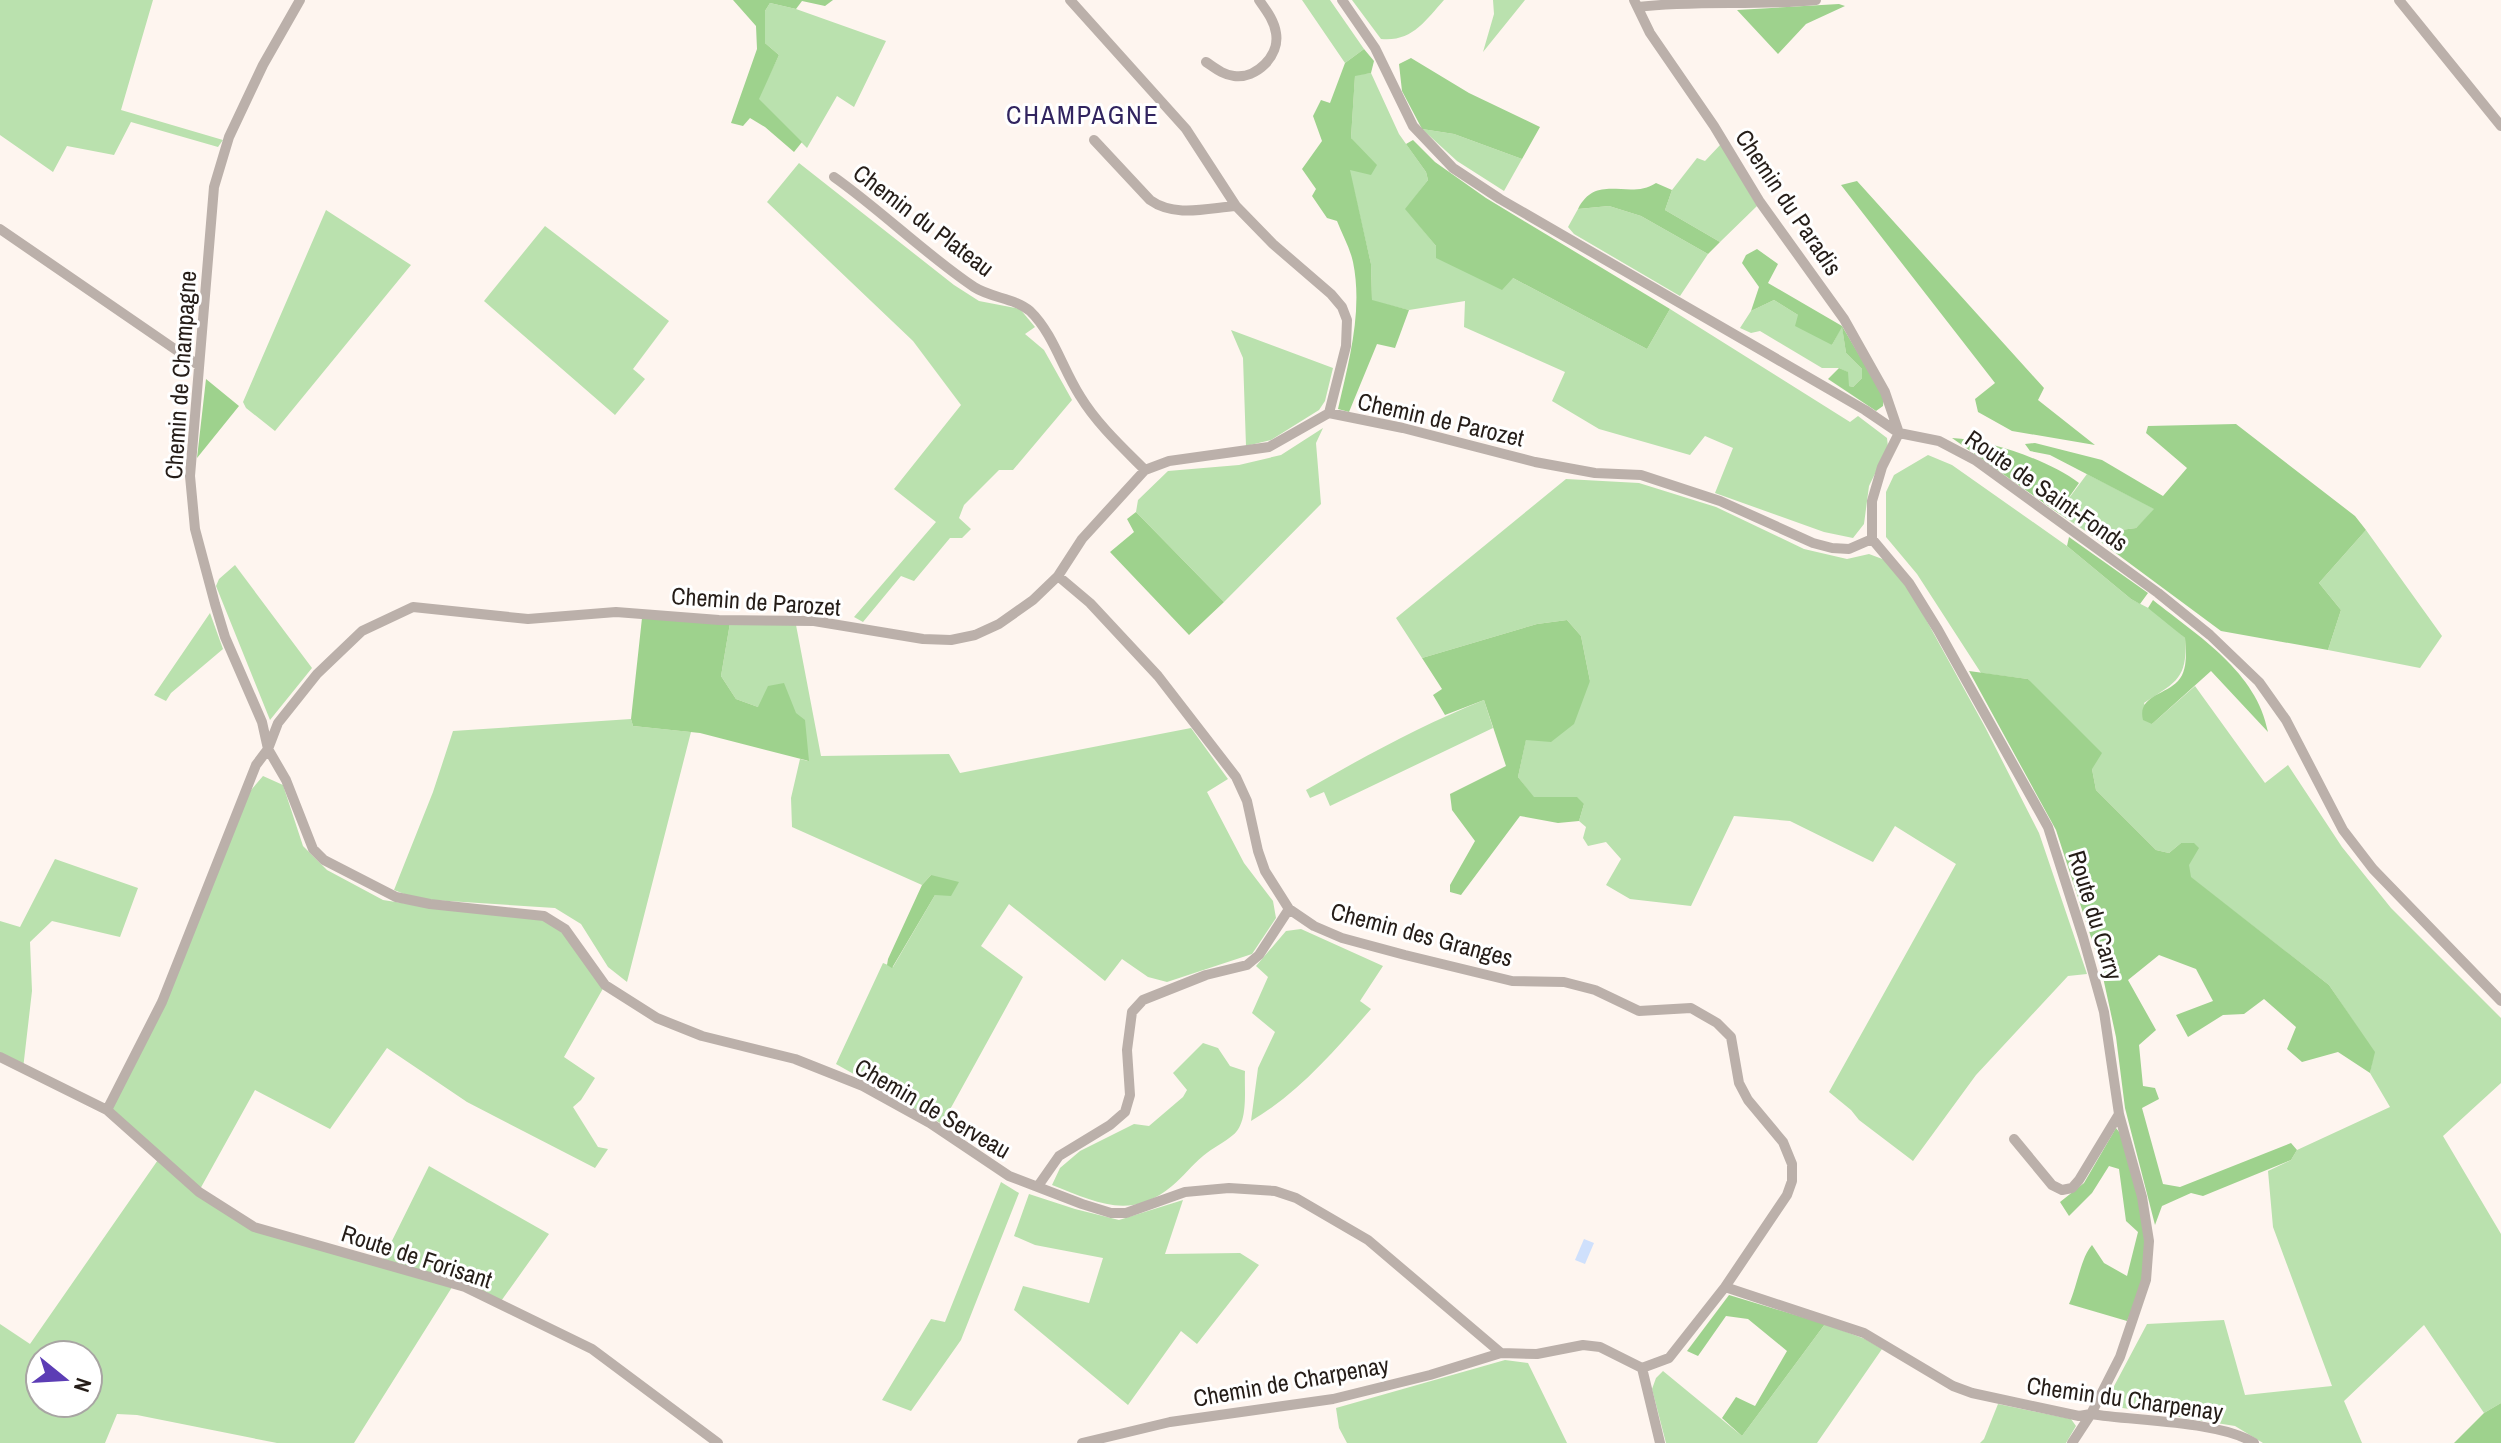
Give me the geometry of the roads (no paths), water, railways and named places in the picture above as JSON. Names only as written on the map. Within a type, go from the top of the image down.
[{"type":"street","name":"Chemin de Champagne","points":[[268,749],[262,722],[225,637],[195,529],[190,476],[214,187],[229,137],[263,65],[300,0]]},
{"type":"street","points":[[1070,0],[1186,129],[1236,206],[1273,244],[1331,294],[1347,320],[1346,346],[1329,413]]},
{"type":"street","points":[[1206,62],[1223,74],[1237,77],[1254,73],[1263,66],[1276,43],[1276,34],[1271,18],[1259,0]]},
{"type":"street","name":"Route de Saint-Fonds","points":[[1342,0],[1375,48],[1413,126],[1453,168],[1500,199],[1865,410],[1899,433],[1939,441],[1975,460],[2158,593],[2210,635],[2259,682],[2286,720],[2343,830],[2373,869],[2501,1001]]},
{"type":"street","points":[[1636,4],[1784,4],[1816,0]]},
{"type":"street","points":[[2399,0],[2501,126]]},
{"type":"street","name":"Chemin du Paradis","points":[[1636,4],[1650,33],[1714,126],[1760,202],[1844,319],[1885,392],[1899,433]]},
{"type":"street","points":[[1094,140],[1158,206],[1177,211],[1236,206]]},
{"type":"street","name":"Chemin du Plateau","points":[[834,177],[976,289],[1014,302],[1029,311],[1043,328],[1081,397],[1103,427],[1145,470]]},
{"type":"street","points":[[0,229],[198,365]]},
{"type":"street","name":"Chemin de Parozet","points":[[268,749],[278,723],[317,674],[362,631],[413,607],[519,618],[616,612],[719,620],[814,621],[923,639],[951,640],[975,635],[999,624],[1033,600],[1058,576],[1082,539],[1145,470],[1169,461],[1269,447],[1329,413],[1403,428],[1535,462],[1595,473],[1641,475],[1720,501],[1813,543],[1832,548],[1849,549],[1872,539]]},
{"type":"street","points":[[1872,539],[1872,501],[1882,467],[1899,433]]},
{"type":"street","name":"Route du Carry","points":[[1872,539],[1924,606],[2048,827],[2104,1012],[2119,1114],[2142,1197],[2149,1241],[2146,1280],[2120,1357],[2091,1414],[2072,1443]]},
{"type":"street","name":"Chemin des Granges","points":[[1058,576],[1090,603],[1158,676],[1236,777],[1247,801],[1265,871],[1289,909],[1314,926],[1342,938],[1405,955],[1512,981],[1564,982],[1595,990],[1639,1011],[1691,1008],[1717,1023],[1731,1037],[1739,1083],[1748,1100],[1783,1142],[1792,1164],[1792,1181],[1787,1195],[1725,1287],[1669,1358],[1642,1368]]},
{"type":"street","points":[[107,1110],[162,1002],[256,765],[268,749]]},
{"type":"street","name":"Chemin de Serveau","points":[[268,749],[286,780],[306,838],[313,849],[324,860],[396,897],[430,904],[544,916],[565,929],[605,985],[657,1018],[702,1036],[795,1059],[863,1086],[930,1123],[1009,1176],[1111,1213],[1126,1213],[1185,1192],[1229,1188],[1275,1191],[1296,1198],[1368,1240],[1501,1353]]},
{"type":"street","points":[[1038,1186],[1059,1156],[1110,1125],[1125,1112],[1130,1095],[1127,1050],[1132,1012],[1143,1000],[1206,975],[1247,965],[1273,937],[1289,909]]},
{"type":"street","name":"Route de Forisant","points":[[0,1057],[107,1110],[199,1192],[254,1227],[465,1287],[592,1349],[718,1443]]},
{"type":"street","points":[[2014,1139],[2052,1185],[2062,1190],[2072,1188],[2119,1114]]},
{"type":"street","name":"Chemin du Charpenay","points":[[1725,1287],[1864,1333],[1953,1386],[1972,1393],[2079,1416],[2091,1414],[2208,1427],[2228,1431],[2254,1443]]},
{"type":"street","name":"Chemin de Charpenay","points":[[1082,1443],[1170,1422],[1333,1399],[1430,1375],[1501,1353],[1537,1354],[1583,1345],[1600,1347],[1642,1368]]},
{"type":"street","points":[[1642,1368],[1660,1443]]},
{"type":"water","points":[[1584,1239],[1594,1243],[1585,1264],[1575,1260]]},
{"type":"district","name":"CHAMPAGNE","points":[[1083,114]]}]
